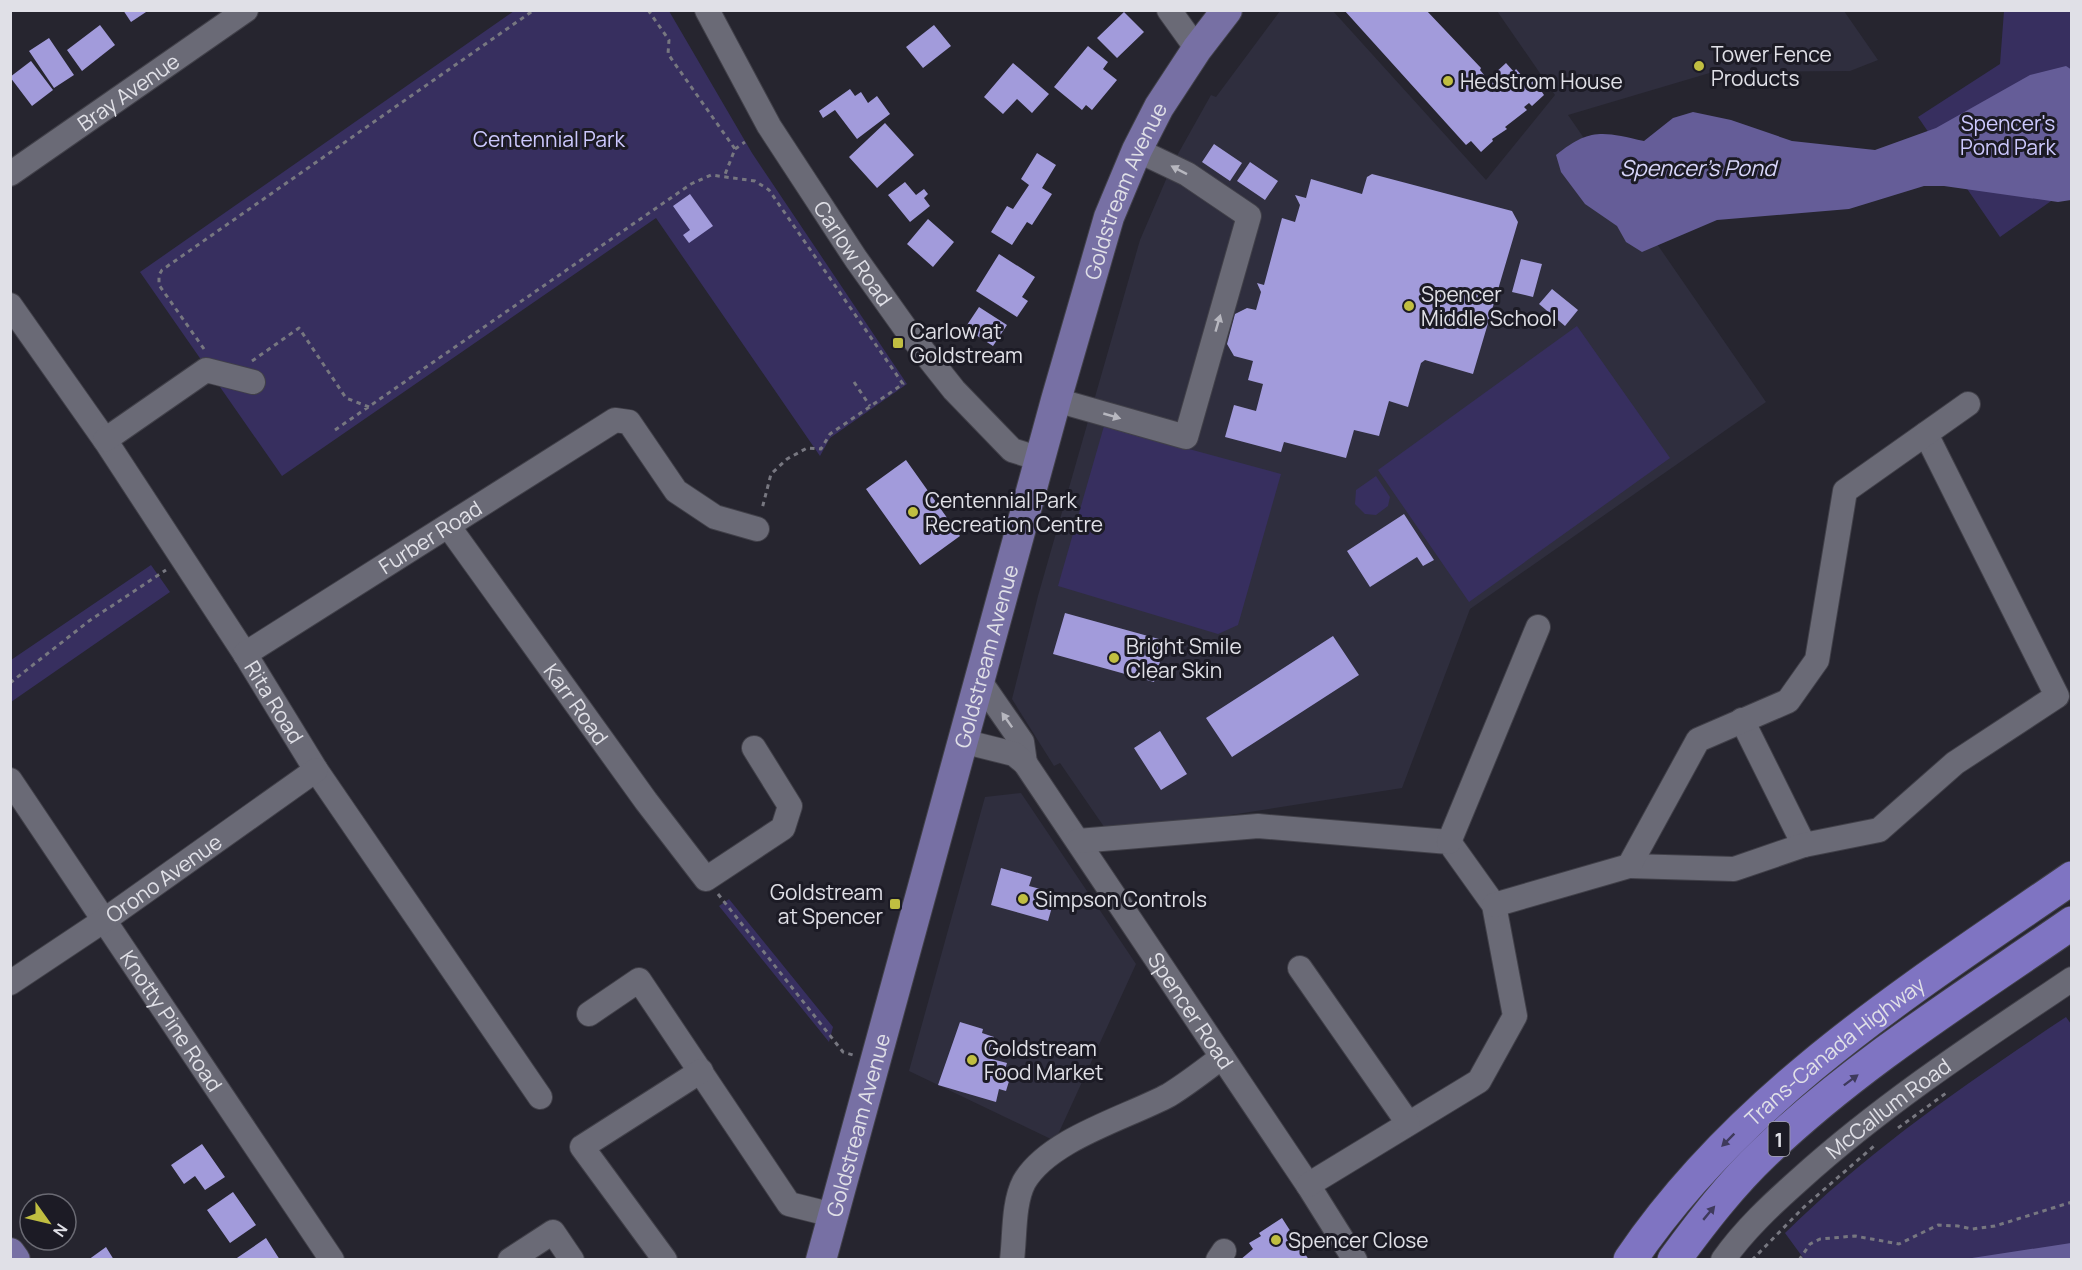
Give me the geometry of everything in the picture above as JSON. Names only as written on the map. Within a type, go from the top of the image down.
[{"type":"highway","points":[[1818,1059],[1894,984],[2072,862]]},
{"type":"highway","name":"Trans-Canada Highway","points":[[1630,1260],[1653,1226],[1703,1165],[1762,1106],[1818,1059],[2072,878]]},
{"type":"highway","name":"Trans-Canada Highway","points":[[1674,1260],[1706,1215],[1764,1152],[1815,1108],[1904,1040],[2072,922]]},
{"type":"highway","points":[[1904,1040],[2072,941]]},
{"type":"main road","name":"Goldstream Avenue","points":[[821,1260],[1056,400],[1109,217],[1137,150],[1160,107],[1197,49],[1227,10]]},
{"type":"main road","points":[[10,1253],[15,1260]]},
{"type":"street","name":"Bray Avenue","points":[[10,174],[246,10]]},
{"type":"street","name":"Carlow Road","points":[[707,10],[769,126],[849,250],[908,332],[954,390],[1012,450],[1040,459]]},
{"type":"street","points":[[1169,10],[1197,49]]},
{"type":"street","points":[[1056,400],[1186,437],[1249,216],[1187,174],[1137,150]]},
{"type":"street","name":"Rita Road","points":[[10,305],[105,440],[245,654],[316,770],[540,1097]]},
{"type":"street","points":[[105,440],[206,370],[242,380]]},
{"type":"street","points":[[1629,866],[1698,740],[1788,701],[1817,660],[1845,491],[1968,404]]},
{"type":"street","name":"Furber Road","points":[[245,654],[615,420],[629,422],[676,491],[715,518],[757,529]]},
{"type":"street","points":[[1494,905],[1629,866],[1734,869],[1804,844],[1879,831],[1955,763],[2057,696],[1926,434]]},
{"type":"street","name":"Karr Road","points":[[449,527],[646,801],[706,879]]},
{"type":"street","points":[[1449,842],[1538,627]]},
{"type":"street","name":"Spencer Road","points":[[980,680],[1022,742],[1025,763]]},
{"type":"street","points":[[1742,720],[1804,844]]},
{"type":"street","name":"Spencer Road","points":[[962,741],[1014,754],[1025,763],[1308,1185],[1355,1260]]},
{"type":"street","points":[[706,879],[783,828],[790,806],[754,748]]},
{"type":"street","name":"Orono Avenue","points":[[10,983],[106,919],[316,770]]},
{"type":"street","name":"Knotty Pine Road","points":[[10,780],[106,919],[332,1260]]},
{"type":"street","points":[[1078,841],[1258,826],[1449,842],[1494,905],[1515,1016],[1479,1081],[1308,1185]]},
{"type":"street","points":[[1300,968],[1408,1123]]},
{"type":"street","name":"McCallum Road","points":[[1723,1260],[1779,1198],[1830,1152],[1941,1066],[2072,979]]},
{"type":"street","points":[[589,1014],[639,980],[789,1203],[833,1215]]},
{"type":"street","points":[[1012,1260],[1018,1201],[1023,1184],[1035,1166],[1066,1143],[1172,1093],[1222,1057]]},
{"type":"street","points":[[665,1260],[582,1147],[701,1071]]},
{"type":"street","points":[[510,1260],[553,1232],[572,1260]]},
{"type":"path","points":[[206,370],[207,353],[159,285],[159,275],[162,270],[534,10]]},
{"type":"path","points":[[648,10],[669,40],[668,54],[735,149]]},
{"type":"path","points":[[724,177],[735,149],[745,142]]},
{"type":"path","points":[[335,430],[691,184],[711,175],[755,181],[769,190],[903,384],[831,434],[821,449],[807,448],[787,459],[771,474],[757,529]]},
{"type":"path","points":[[242,380],[299,328],[346,398],[369,406]]},
{"type":"path","points":[[854,382],[870,406]]},
{"type":"path","points":[[10,683],[89,621],[143,587],[182,558]]},
{"type":"path","points":[[706,879],[843,1052],[854,1055]]},
{"type":"path","points":[[1891,1133],[1955,1086]]},
{"type":"path","points":[[1752,1260],[1804,1207],[1882,1140]]},
{"type":"path","points":[[1799,1260],[1810,1244],[1820,1239],[1855,1236],[1899,1244],[1938,1225],[1972,1229],[1995,1226],[2072,1202]]},
{"type":"shaded area","name":"Spencer Middle School","points":[[1280,11],[1333,11],[1486,180],[1555,95],[1497,11],[1844,11],[1878,60],[1850,71],[1713,72],[1568,115],[1766,402],[1470,609],[1402,788],[1109,834],[1060,763],[1054,766],[1012,699],[1038,596],[1140,240],[1174,161],[1211,95],[1216,97]]},
{"type":"shaded area","points":[[1021,793],[1136,964],[1055,1141],[909,1071],[985,797]]},
{"type":"green space","name":"Centennial Park","points":[[514,11],[669,11],[752,153],[907,384],[830,438],[820,456],[656,218],[282,476],[140,272]]},
{"type":"green space","name":"Spencer's Pond Park","points":[[2004,11],[2071,11],[2071,187],[2000,237],[1918,117],[2000,64]]},
{"type":"green space","points":[[1577,326],[1670,458],[1469,602],[1378,470]]},
{"type":"green space","points":[[1104,426],[1281,474],[1238,625],[1218,634],[1058,586]]},
{"type":"green space","points":[[1376,476],[1390,497],[1388,506],[1376,515],[1365,514],[1355,504],[1356,490]]},
{"type":"green space","points":[[151,565],[170,592],[11,702],[11,660]]},
{"type":"green space","points":[[729,899],[833,1027],[829,1042],[719,906]]},
{"type":"green space","points":[[2066,1017],[2071,1024],[2071,1259],[1804,1259],[1785,1233],[1817,1202],[1920,1118]]},
{"type":"water","name":"Spencer's Pond","points":[[2066,66],[2072,70],[2071,200],[2058,202],[1944,186],[1924,186],[1849,209],[1717,220],[1642,252],[1626,242],[1617,226],[1585,204],[1561,172],[1556,155],[1578,140],[1598,134],[1618,135],[1644,141],[1673,118],[1693,112],[1731,120],[1792,141],[1875,150],[1936,128],[2030,75]]},
{"type":"water","points":[[2071,1243],[2071,1259],[1969,1259],[1972,1258]]},
{"type":"building","points":[[123,10],[149,10],[131,22]]},
{"type":"building","name":"Hedstrom House","points":[[1344,10],[1426,10],[1481,68],[1480,70],[1490,82],[1494,83],[1498,79],[1494,74],[1506,63],[1514,72],[1516,69],[1529,84],[1534,80],[1544,95],[1532,106],[1529,103],[1524,107],[1527,110],[1505,127],[1507,129],[1492,139],[1493,141],[1481,152],[1471,141],[1466,145]]},
{"type":"building","points":[[1124,12],[1144,32],[1117,58],[1097,38]]},
{"type":"building","points":[[100,25],[115,45],[82,71],[67,50]]},
{"type":"building","points":[[934,25],[951,46],[923,68],[906,47]]},
{"type":"building","points":[[49,38],[74,75],[54,88],[29,51]]},
{"type":"building","points":[[1088,46],[1108,62],[1103,69],[1117,80],[1092,110],[1086,105],[1082,110],[1054,87]]},
{"type":"building","points":[[31,61],[53,90],[32,106],[10,77]]},
{"type":"building","points":[[1013,63],[1049,94],[1032,113],[1017,99],[1003,114],[984,97]]},
{"type":"building","points":[[850,89],[855,96],[861,92],[868,103],[877,96],[890,114],[857,139],[835,110],[823,118],[819,111]]},
{"type":"building","points":[[885,123],[914,155],[877,188],[849,157]]},
{"type":"building","points":[[1214,144],[1242,163],[1230,181],[1202,162]]},
{"type":"building","points":[[1037,153],[1056,165],[1042,188],[1052,194],[1032,225],[1027,222],[1012,245],[991,232],[1007,206],[1013,209],[1029,185],[1021,179]]},
{"type":"building","points":[[1250,162],[1278,181],[1265,200],[1237,181]]},
{"type":"building","points":[[1372,174],[1512,211],[1518,222],[1473,374],[1425,360],[1421,363],[1408,407],[1389,401],[1379,436],[1354,430],[1346,458],[1284,442],[1281,452],[1225,437],[1234,405],[1256,411],[1263,384],[1248,380],[1253,361],[1234,356],[1227,344],[1235,314],[1247,308],[1256,310],[1261,292],[1257,283],[1264,285],[1282,218],[1295,222],[1300,205],[1295,195],[1306,198],[1311,179],[1362,194],[1367,177]]},
{"type":"building","points":[[905,182],[916,195],[924,189],[928,194],[924,198],[930,206],[910,222],[888,195]]},
{"type":"building","points":[[690,194],[713,226],[689,243],[683,235],[690,230],[673,206]]},
{"type":"building","points":[[928,219],[954,242],[933,267],[907,244]]},
{"type":"building","points":[[999,254],[1035,277],[1022,297],[1028,301],[1017,317],[976,291]]},
{"type":"building","points":[[1521,259],[1542,264],[1533,297],[1512,292]]},
{"type":"building","points":[[1552,289],[1578,310],[1565,326],[1539,304]]},
{"type":"building","points":[[979,307],[1007,325],[993,346],[965,328]]},
{"type":"building","name":"Centennial Park Recreation Centre","points":[[906,460],[960,536],[920,565],[866,489]]},
{"type":"building","points":[[1404,514],[1434,560],[1423,566],[1417,557],[1370,587],[1347,551]]},
{"type":"building","points":[[1065,613],[1166,641],[1154,682],[1053,654]]},
{"type":"building","points":[[1333,636],[1359,675],[1232,757],[1206,718]]},
{"type":"building","points":[[1160,731],[1187,774],[1161,790],[1134,748]]},
{"type":"building","name":"Simpson Controls","points":[[1001,868],[1032,877],[1029,886],[1056,893],[1048,921],[991,905]]},
{"type":"building","name":"Goldstream Food Market","points":[[960,1022],[983,1029],[982,1033],[994,1037],[988,1058],[1007,1063],[1003,1076],[1010,1078],[1006,1091],[999,1089],[996,1102],[938,1085]]},
{"type":"building","points":[[202,1144],[225,1177],[205,1190],[195,1176],[184,1184],[171,1165]]},
{"type":"building","points":[[233,1192],[256,1225],[230,1243],[207,1210]]},
{"type":"building","name":"Spencer Close","points":[[1282,1218],[1309,1260],[1240,1260],[1253,1249],[1249,1243],[1261,1236],[1259,1233]]},
{"type":"building","points":[[266,1238],[280,1260],[234,1260]]},
{"type":"building","points":[[106,1247],[114,1260],[88,1260]]},
{"type":"place","name":"Tower Fence Products","points":[[1699,66]]},
{"type":"place","name":"Hedstrom House","points":[[1448,81]]},
{"type":"place","name":"Spencer Middle School","points":[[1409,306]]},
{"type":"place","name":"Carlow at Goldstream","points":[[898,343]]},
{"type":"place","name":"Centennial Park Recreation Centre","points":[[913,512]]},
{"type":"place","name":"Bright Smile Clear Skin","points":[[1114,658]]},
{"type":"place","name":"Simpson Controls","points":[[1023,899]]},
{"type":"place","name":"Goldstream at Spencer","points":[[895,904]]},
{"type":"place","name":"Goldstream Food Market","points":[[972,1060]]},
{"type":"place","name":"Spencer Close","points":[[1276,1240]]}]
